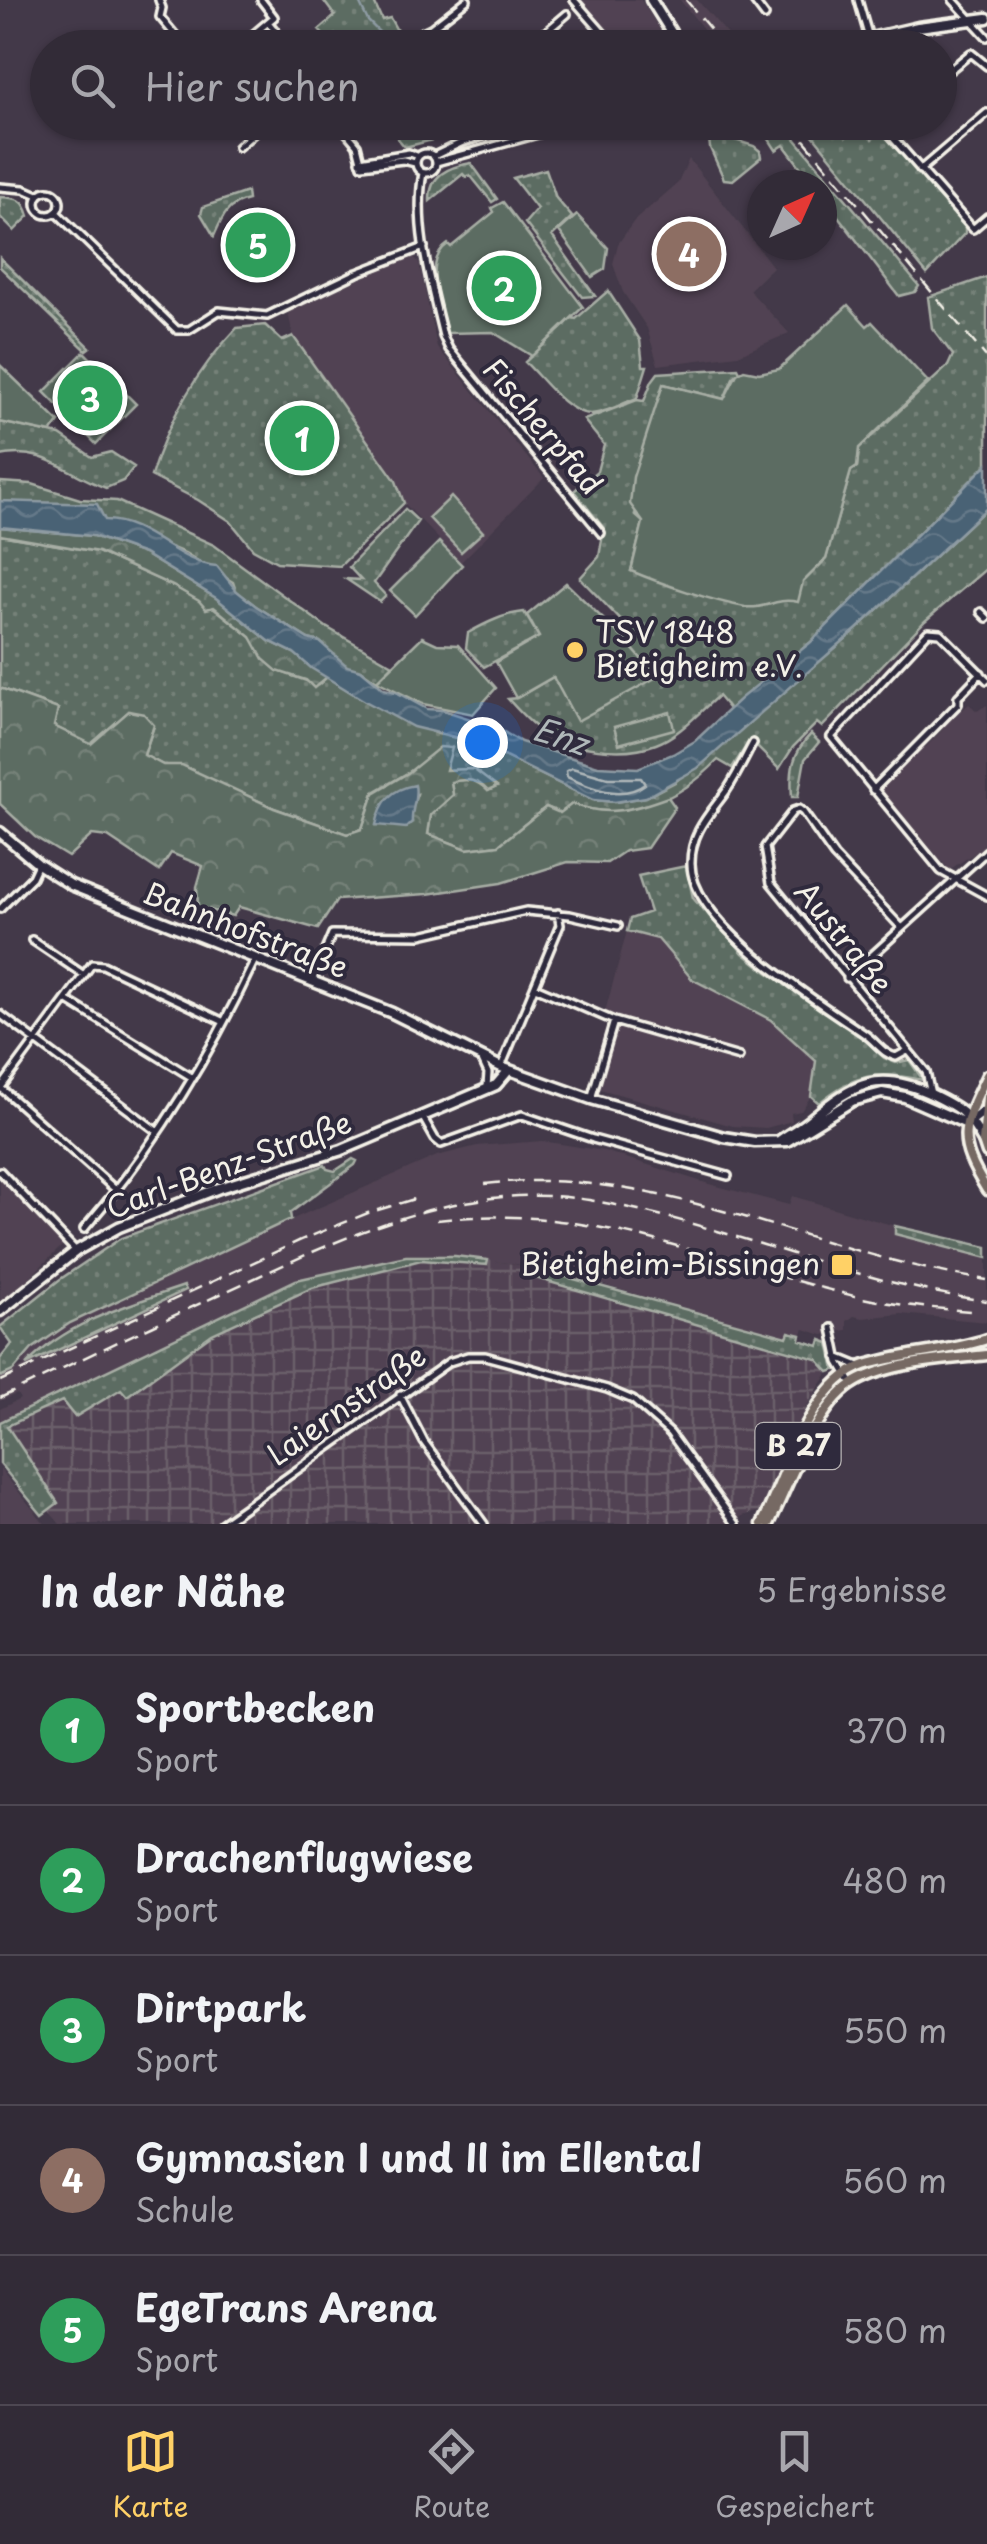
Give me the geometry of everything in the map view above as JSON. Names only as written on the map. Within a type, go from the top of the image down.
[{"type":"main road","points":[[987,1076],[970,1120],[966,1149],[987,1190]]},
{"type":"main road","points":[[982,1097],[982,1142],[987,1153]]},
{"type":"main road","name":"B 27","points":[[764,1524],[812,1416],[829,1390],[846,1374],[862,1366],[986,1340]]},
{"type":"main road","name":"B 27","points":[[764,1524],[821,1421],[852,1384],[905,1367],[987,1356]]},
{"type":"street","points":[[159,0],[160,17],[171,30]]},
{"type":"street","points":[[162,8],[172,0]]},
{"type":"street","points":[[258,30],[274,17],[261,0]]},
{"type":"street","points":[[427,30],[467,0]]},
{"type":"street","points":[[651,0],[671,30]]},
{"type":"street","points":[[753,0],[766,16]]},
{"type":"street","points":[[858,0],[867,30]]},
{"type":"street","points":[[953,0],[987,37]]},
{"type":"street","points":[[548,30],[576,2],[600,30]]},
{"type":"street","points":[[914,30],[987,18]]},
{"type":"street","points":[[268,22],[274,30]]},
{"type":"street","points":[[957,65],[975,53],[987,66]]},
{"type":"street","points":[[957,138],[987,112]]},
{"type":"street","points":[[238,148],[246,140]]},
{"type":"street","points":[[354,140],[360,162],[366,167],[409,153],[423,173],[431,172],[435,159],[470,140]]},
{"type":"street","points":[[435,159],[510,140]]},
{"type":"street","points":[[894,140],[972,228],[987,217]]},
{"type":"street","points":[[920,170],[955,140]]},
{"type":"street","points":[[416,160],[426,152],[435,159]]},
{"type":"street","points":[[360,162],[388,159]]},
{"type":"street","name":"Fischerpfad","points":[[423,173],[424,246],[449,350],[601,533]]},
{"type":"street","points":[[0,187],[24,189],[38,196]]},
{"type":"street","points":[[48,190],[56,194],[60,203],[56,212],[47,216],[39,212],[38,196],[48,190]]},
{"type":"street","points":[[56,212],[177,330],[186,331],[219,311],[258,316],[276,313],[357,273],[424,246]]},
{"type":"street","points":[[981,612],[987,618]]},
{"type":"street","points":[[987,680],[940,634],[928,632],[831,737],[941,871],[987,896]]},
{"type":"street","points":[[873,790],[958,704],[958,697],[980,673]]},
{"type":"street","points":[[753,743],[695,836],[691,865],[696,887],[737,939],[762,963],[868,1036],[889,1056],[896,1058],[907,1050]]},
{"type":"street","name":"Austraße","points":[[901,927],[834,856],[801,810],[793,811],[764,847],[771,883],[928,1076],[930,1094]]},
{"type":"street","name":"Bahnhofstraße","points":[[0,832],[38,864],[72,885],[392,1014],[505,1069],[591,1099],[724,1137],[778,1145],[799,1137],[863,1096],[882,1093],[970,1120]]},
{"type":"street","points":[[847,978],[987,851]]},
{"type":"street","points":[[0,909],[32,877],[38,864]]},
{"type":"street","points":[[312,981],[332,934],[421,935],[511,913],[558,913],[618,926]]},
{"type":"street","points":[[487,1087],[505,1069],[560,925],[558,913]]},
{"type":"street","points":[[32,940],[85,976]]},
{"type":"street","points":[[84,1229],[117,1191],[193,1078],[255,960]]},
{"type":"street","points":[[117,1191],[0,1089],[92,964],[103,964],[224,1022]]},
{"type":"street","points":[[535,987],[614,1021],[739,1057]]},
{"type":"street","points":[[68,1001],[193,1078]]},
{"type":"street","points":[[0,1014],[158,1132]]},
{"type":"street","points":[[591,1099],[614,1021]]},
{"type":"street","points":[[481,1058],[488,1073],[487,1087]]},
{"type":"street","points":[[778,1145],[854,1088],[898,1082],[956,1107],[970,1120],[982,1142]]},
{"type":"street","name":"Carl-Benz-Straße","points":[[0,1311],[76,1251],[119,1228],[185,1200],[332,1154],[487,1087]]},
{"type":"street","points":[[956,1107],[982,1097]]},
{"type":"street","points":[[970,1120],[984,1111]]},
{"type":"street","points":[[422,1116],[434,1139],[442,1144],[522,1115],[592,1139],[728,1176]]},
{"type":"street","points":[[0,1171],[76,1251]]},
{"type":"street","points":[[832,1328],[837,1357],[852,1384]]},
{"type":"street","name":"Laiernstraße","points":[[221,1524],[448,1362],[486,1356],[620,1393],[646,1409],[670,1433],[736,1524]]},
{"type":"street","points":[[837,1357],[862,1366]]},
{"type":"street","points":[[400,1396],[424,1442],[484,1524]]},
{"type":"shaded area","points":[[578,0],[641,0],[660,30],[605,30]]},
{"type":"shaded area","points":[[680,0],[697,0],[724,30],[704,30]]},
{"type":"shaded area","points":[[689,159],[747,234],[747,260],[768,260],[773,267],[749,290],[789,333],[738,355],[658,365],[647,328],[623,292],[613,264],[618,244],[634,221],[678,183]]},
{"type":"shaded area","points":[[407,257],[419,263],[437,347],[544,478],[461,562],[404,503],[396,481],[293,336],[288,312]]},
{"type":"shaded area","points":[[969,704],[977,711],[987,705],[987,845],[949,870],[880,788],[922,745],[926,747],[959,707],[962,710]]},
{"type":"shaded area","points":[[627,931],[658,939],[692,979],[771,1020],[816,1061],[811,1096],[801,1111],[791,1113],[792,1121],[766,1128],[733,1126],[600,1089],[619,1020],[605,1012]]},
{"type":"shaded area","points":[[542,1141],[604,1151],[789,1205],[792,1196],[895,1226],[895,1234],[987,1258],[987,1322],[901,1314],[854,1316],[847,1321],[847,1330],[823,1335],[804,1329],[801,1335],[790,1332],[788,1337],[539,1267],[455,1256],[406,1256],[299,1279],[0,1422],[0,1409],[20,1399],[17,1394],[0,1401],[0,1377],[24,1366],[19,1363],[32,1349],[70,1323],[224,1249],[437,1156],[477,1146]],"holes":[[[184,1286],[185,1290],[28,1362],[61,1334],[90,1319]]]},
{"type":"shaded area","points":[[0,1177],[63,1245],[0,1306]]},
{"type":"shaded area","points":[[421,1260],[487,1265],[488,1260],[526,1266],[526,1270],[818,1359],[829,1372],[808,1404],[761,1511],[731,1524],[60,1524],[49,1511],[58,1503],[7,1427],[63,1400],[76,1417],[121,1389],[127,1395],[212,1334],[302,1292]]},
{"type":"shaded area","points":[[0,1469],[45,1524],[0,1524]]},
{"type":"green space","points":[[323,0],[373,0],[382,20],[390,18],[397,30],[319,30],[335,16]]},
{"type":"green space","points":[[399,140],[432,140],[405,147]]},
{"type":"green space","points":[[709,140],[735,140],[754,146],[761,157],[733,180],[724,179]]},
{"type":"green space","points":[[770,140],[796,140],[822,170],[803,170],[784,145],[776,150]]},
{"type":"green space","points":[[817,140],[890,140],[965,225],[965,233],[927,274]]},
{"type":"green space","points":[[471,163],[497,199],[492,202],[470,175],[463,174],[430,201],[436,179],[455,167]]},
{"type":"green space","points":[[546,169],[556,198],[572,217],[552,236],[595,296],[582,297],[525,223],[537,209],[513,178]]},
{"type":"green space","points":[[837,188],[919,286],[915,292],[899,296],[837,215]]},
{"type":"green space","points":[[247,192],[248,200],[230,208],[214,236],[201,214],[203,207]]},
{"type":"green space","points":[[0,197],[19,200],[27,210],[29,216],[14,231],[0,217]]},
{"type":"green space","points":[[503,202],[583,307],[532,356],[493,332],[447,333],[438,297],[435,273],[440,252]]},
{"type":"green space","points":[[577,215],[608,248],[605,269],[592,277],[559,231]]},
{"type":"green space","points":[[0,258],[90,347],[86,350],[0,267]]},
{"type":"green space","points":[[987,277],[987,464],[811,642],[729,709],[718,696],[673,735],[643,748],[598,749],[554,737],[537,728],[508,699],[517,698],[553,677],[657,677],[624,639],[632,632],[580,578],[599,557],[604,528],[574,491],[597,471],[604,445],[584,420],[637,400],[644,401],[658,373],[738,368],[740,372],[724,399],[664,384],[635,515],[643,522],[631,571],[747,607],[771,604],[803,582],[826,559],[851,471],[857,466],[859,448],[948,366],[953,355],[932,328],[928,297]]},
{"type":"green space","points":[[608,291],[640,340],[643,366],[647,366],[637,398],[590,414],[563,401],[525,362]]},
{"type":"green space","points":[[848,305],[867,326],[872,322],[928,382],[859,448],[857,467],[851,471],[826,559],[803,582],[798,602],[745,607],[687,592],[631,571],[643,522],[630,504],[633,477],[663,384],[724,399],[737,374],[744,370],[759,373],[779,369]]},
{"type":"green space","points":[[265,325],[282,341],[293,336],[396,481],[404,503],[340,566],[277,562],[253,549],[230,521],[151,476],[175,416],[209,361],[237,328]]},
{"type":"green space","points":[[84,352],[136,404],[96,444],[44,392]]},
{"type":"green space","points":[[0,365],[59,422],[51,433],[0,422]]},
{"type":"green space","points":[[0,422],[60,435],[92,457],[111,452],[134,467],[123,481],[106,488],[43,458],[0,456]]},
{"type":"green space","points":[[0,482],[32,484],[80,499],[117,501],[214,545],[326,627],[393,665],[377,681],[361,670],[347,667],[320,642],[308,639],[256,606],[236,591],[233,582],[185,553],[105,521],[0,501]]},
{"type":"green space","points":[[451,497],[483,532],[461,552],[429,518]]},
{"type":"green space","points":[[987,508],[987,568],[925,621],[822,727],[817,723],[793,747],[779,769],[750,740],[732,768],[718,760],[669,797],[612,811],[572,804],[561,813],[546,807],[499,845],[467,849],[428,834],[431,815],[453,795],[451,782],[471,780],[488,791],[496,787],[473,769],[445,770],[451,748],[374,792],[362,829],[347,834],[274,808],[182,766],[163,765],[144,755],[154,726],[129,711],[91,745],[54,726],[58,709],[0,688],[0,535],[98,552],[213,607],[251,637],[278,671],[318,685],[327,677],[365,701],[438,734],[475,742],[593,800],[615,802],[646,797],[675,782],[742,728],[857,629]]},
{"type":"green space","points":[[405,509],[418,521],[374,583],[386,596],[380,602],[346,579],[361,580],[349,567]]},
{"type":"green space","points":[[0,527],[93,536],[144,554],[216,598],[269,641],[327,677],[314,688],[306,680],[277,671],[263,659],[251,637],[214,607],[206,609],[173,586],[98,552],[0,535]]},
{"type":"green space","points":[[439,542],[462,565],[415,615],[390,591]]},
{"type":"green space","name":"TSV 1848 Bietigheim e.V.","points":[[566,583],[657,677],[577,721],[553,677],[516,698],[496,662],[539,637],[527,615]]},
{"type":"green space","points":[[524,612],[539,637],[484,667],[466,648],[468,633]]},
{"type":"green space","points":[[422,637],[437,644],[458,645],[496,688],[473,714],[423,704],[377,681]]},
{"type":"green space","points":[[0,688],[58,709],[54,726],[91,744],[129,711],[144,714],[154,725],[144,755],[163,765],[182,765],[274,808],[347,834],[362,829],[374,793],[408,773],[440,747],[452,748],[446,770],[473,769],[497,787],[488,791],[471,781],[451,782],[453,795],[431,815],[428,834],[467,849],[499,845],[546,807],[560,813],[572,804],[620,810],[668,797],[675,807],[647,848],[625,851],[607,863],[568,862],[501,883],[427,894],[337,900],[318,929],[239,907],[233,916],[198,907],[197,887],[203,866],[171,853],[159,871],[108,837],[92,835],[68,857],[35,837],[0,804]],"holes":[[[417,794],[412,822],[377,825],[386,800]]]},
{"type":"green space","points":[[670,712],[674,729],[619,744],[614,727]]},
{"type":"green space","points":[[811,734],[819,742],[805,759],[798,797],[792,797],[794,763]]},
{"type":"green space","points":[[686,866],[693,898],[743,953],[857,1031],[884,1058],[896,1063],[909,1060],[923,1080],[868,1076],[845,1085],[819,1103],[811,1096],[816,1061],[771,1020],[692,979],[658,939],[627,931],[630,919],[650,912],[638,876]]},
{"type":"green space","points":[[353,1159],[357,1161],[355,1165],[290,1213],[291,1219],[70,1323],[32,1349],[13,1371],[0,1377],[0,1359],[12,1344],[0,1327],[121,1238],[325,1165],[335,1171]]},
{"type":"green space","points":[[895,1226],[987,1247],[987,1258],[895,1234]]},
{"type":"green space","points":[[406,1256],[488,1260],[487,1265],[421,1260],[312,1288],[212,1334],[127,1396],[121,1389],[75,1417],[62,1401],[7,1426],[58,1503],[42,1515],[0,1464],[0,1422],[296,1280]]},
{"type":"green space","points":[[526,1266],[787,1337],[789,1332],[801,1335],[800,1340],[819,1346],[821,1340],[829,1343],[835,1370],[829,1372],[817,1359],[532,1277]]},
{"type":"green space","points":[[184,1286],[186,1290],[26,1365],[61,1336],[80,1326]]},
{"type":"water","points":[[292,414],[326,448],[311,462],[278,428]]},
{"type":"water","points":[[987,464],[987,508],[857,629],[698,768],[646,797],[615,802],[593,800],[475,742],[413,727],[269,641],[216,598],[144,554],[93,536],[0,527],[0,501],[97,504],[105,520],[135,527],[189,558],[217,566],[237,591],[256,606],[308,639],[320,642],[347,666],[361,670],[384,689],[427,709],[443,710],[495,727],[521,742],[598,766],[638,768],[695,741],[811,642]]},
{"type":"water","points":[[415,785],[412,822],[406,828],[376,825],[388,798]]},
{"type":"waterway","points":[[358,0],[377,30]]},
{"type":"railway","points":[[686,0],[711,30]]},
{"type":"railway","points":[[804,140],[987,358]]},
{"type":"railway","points":[[485,1184],[550,1181],[676,1199],[862,1252],[987,1280]]},
{"type":"railway","points":[[0,1398],[358,1233],[448,1206],[494,1198],[541,1196],[639,1210],[886,1281],[987,1301]]},
{"type":"railway","points":[[0,1381],[301,1240],[421,1197]]},
{"type":"railway","points":[[437,1220],[494,1217],[601,1228],[863,1298],[970,1311]]},
{"type":"place","name":"EgeTrans Arena","points":[[258,245]]},
{"type":"place","name":"Gymnasien I und II im Ellental","points":[[689,254]]},
{"type":"place","name":"Drachenflugwiese","points":[[504,288]]},
{"type":"place","name":"Dirtpark","points":[[90,398]]},
{"type":"place","name":"Sportbecken","points":[[302,438]]},
{"type":"place","name":"TSV 1848 Bietigheim e.V.","points":[[575,650]]},
{"type":"place","name":"Bietigheim-Bissingen","points":[[842,1265]]},
{"type":"water label","name":"Enz","points":[[560,737]]}]
